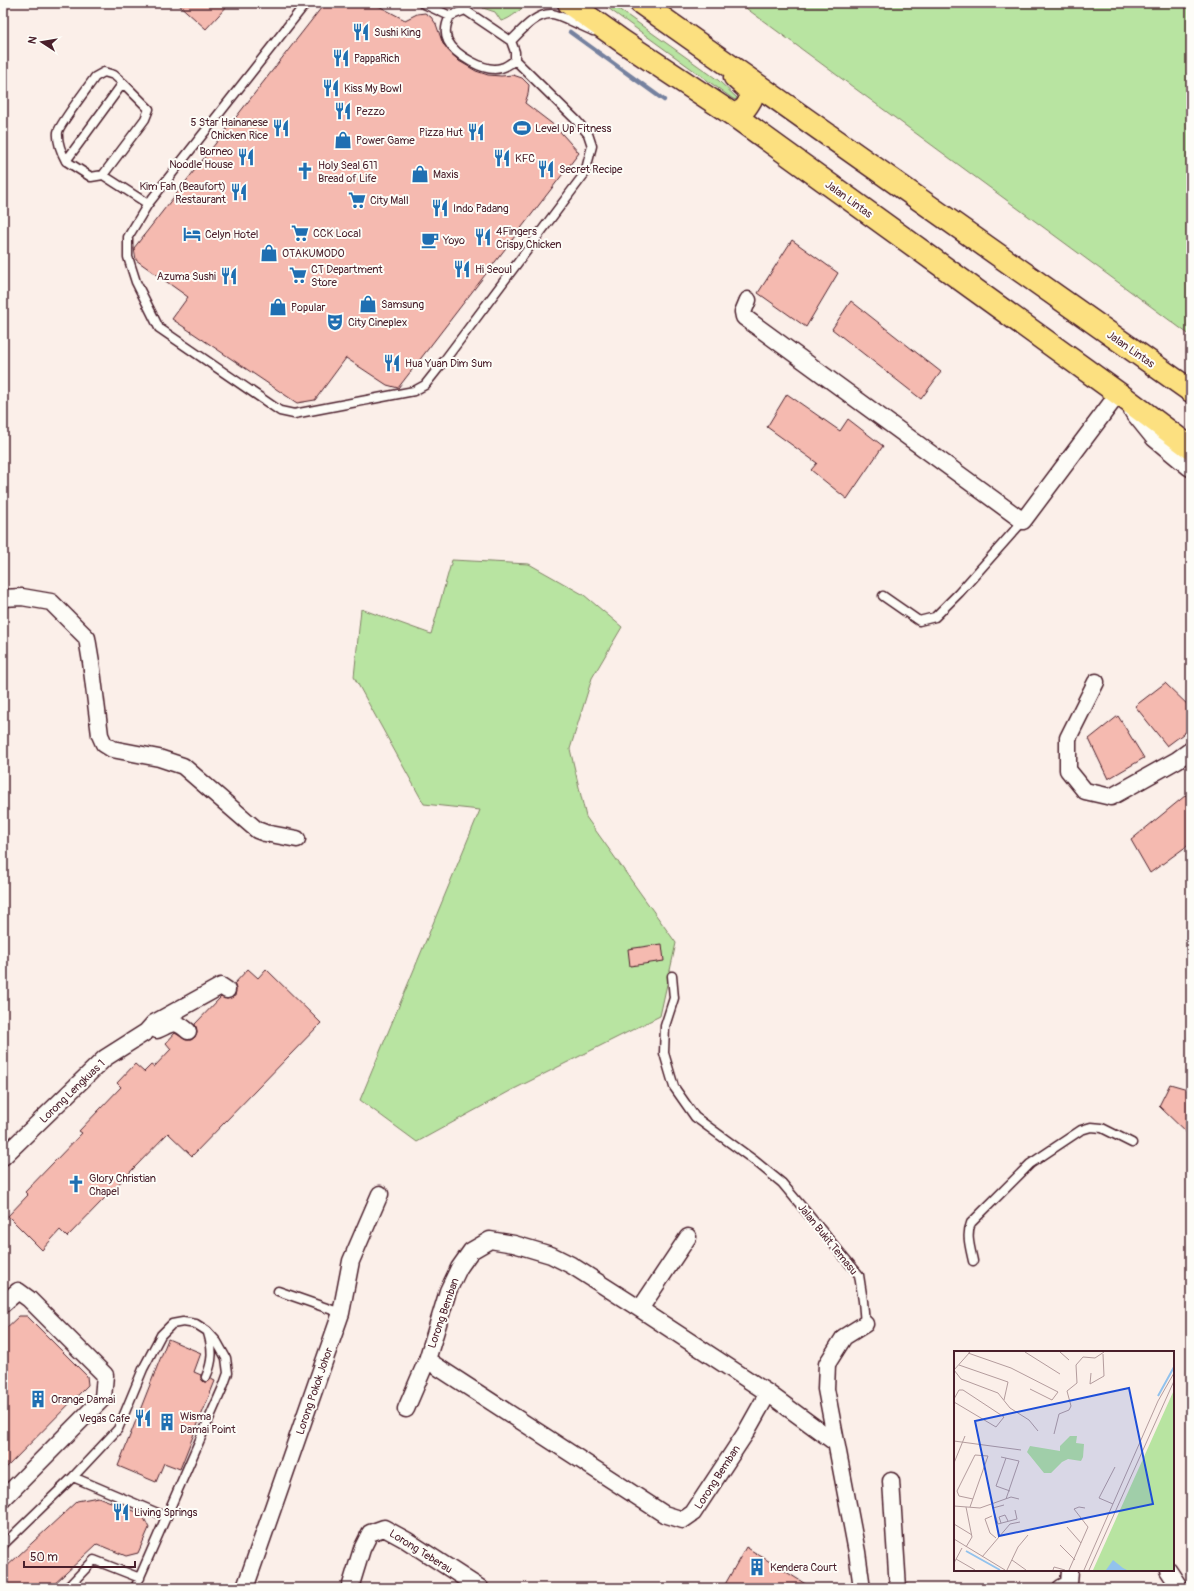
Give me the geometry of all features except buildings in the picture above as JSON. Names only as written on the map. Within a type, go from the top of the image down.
[{"type":"highway","name":"Jalan Lintas","points":[[569,3],[619,39],[732,114],[1122,396],[1191,448]]},
{"type":"highway","name":"Jalan Lintas","points":[[641,3],[1191,391]]},
{"type":"highway","points":[[707,50],[748,89],[751,99],[745,110],[740,113],[732,114]]},
{"type":"main road","name":"Jalan Lintas","points":[[1122,396],[1156,436],[1191,465]]},
{"type":"street","points":[[748,300],[743,312],[744,317],[1023,521],[1122,396]]},
{"type":"street","points":[[3,598],[22,597],[51,602],[87,638],[100,734],[104,744],[112,749],[159,758],[183,766],[258,830],[265,833],[297,839]]},
{"type":"street","points":[[1096,682],[1068,738],[1068,770],[1085,791],[1111,796],[1177,760],[1191,750]]},
{"type":"street","name":"Lorong Lengkuas 1","points":[[3,1157],[105,1058],[146,1032],[154,1023],[221,986],[227,990]]},
{"type":"street","name":"Lorong Lengkuas 1","points":[[146,1032],[154,1031],[174,1022],[179,1023],[188,1031]]},
{"type":"street","name":"Lorong Pokok Johor","points":[[245,1588],[341,1313],[351,1261],[380,1194]]},
{"type":"street","points":[[640,1309],[688,1237]]},
{"type":"street","name":"Lorong Bemban","points":[[768,1393],[744,1434],[693,1513],[683,1520],[664,1514],[427,1360],[448,1292],[459,1268],[471,1251],[490,1240],[514,1244],[551,1255],[640,1309],[768,1393],[836,1443]]},
{"type":"street","points":[[3,1304],[18,1291],[29,1299],[105,1375],[103,1398],[3,1499]]},
{"type":"street","name":"Jalan Bukit Temasu","points":[[862,1588],[857,1552],[826,1390],[827,1364],[844,1337],[865,1324]]},
{"type":"street","points":[[406,1409],[427,1360]]},
{"type":"street","points":[[891,1481],[898,1588]]},
{"type":"street","name":"Lorong Teberau","points":[[350,1588],[362,1549],[370,1533],[384,1528],[406,1540],[480,1588]]},
{"type":"street","points":[[1061,1588],[1069,1584],[1070,1571]]},
{"type":"street","points":[[1169,1571],[1180,1588]]},
{"type":"lane","points":[[306,3],[148,204],[128,237],[128,256],[136,282],[159,328],[280,411],[294,414],[414,391],[424,385],[444,362],[585,173],[590,160],[592,146],[588,134],[577,121],[515,60],[515,52],[511,41],[467,7],[450,16],[446,25],[447,40],[457,52],[469,61],[486,68],[501,69],[515,60]]},
{"type":"lane","points":[[422,3],[450,16]]},
{"type":"lane","points":[[511,41],[523,28],[538,17],[553,14],[619,39]]},
{"type":"lane","points":[[103,175],[145,119],[149,109],[114,75],[104,72],[95,77],[58,130],[58,143],[61,153],[66,162],[91,177],[103,175],[148,204]]},
{"type":"lane","points":[[66,162],[123,83]]},
{"type":"lane","points":[[883,596],[919,621],[935,617],[959,593],[1023,521]]},
{"type":"lane","name":"Jalan Bukit Temasu","points":[[672,976],[674,998],[665,1026],[664,1053],[674,1087],[695,1117],[755,1161],[782,1183],[859,1275],[865,1324]]},
{"type":"lane","points":[[973,1260],[968,1236],[968,1229],[971,1222],[1030,1164],[1081,1130],[1091,1127],[1102,1128],[1132,1143]]},
{"type":"lane","points":[[278,1291],[341,1313]]},
{"type":"lane","points":[[3,1545],[73,1477],[118,1428],[142,1369],[161,1334],[172,1324],[183,1322],[196,1324],[207,1331],[217,1342],[226,1358],[228,1373],[135,1588]]},
{"type":"lane","points":[[206,1377],[212,1356],[211,1343],[207,1331]]},
{"type":"lane","points":[[73,1477],[167,1517]]},
{"type":"lane","points":[[67,1588],[94,1560],[140,1578]]},
{"type":"green space","points":[[484,3],[531,3],[509,18],[501,21],[495,12],[483,8]]},
{"type":"green space","points":[[601,3],[610,3],[718,80],[737,98],[737,100],[733,99]]},
{"type":"green space","points":[[739,3],[1191,3],[1191,336]]},
{"type":"green space","points":[[452,560],[529,564],[584,595],[622,627],[592,678],[570,749],[586,817],[676,943],[660,1016],[510,1091],[417,1142],[360,1100],[480,810],[424,804],[354,677],[361,609],[431,634]]},
{"type":"waterway","points":[[570,32],[664,100]]},
{"type":"place","name":"Sushi King","points":[[361,32]]},
{"type":"place","name":"PappaRich","points":[[341,58]]},
{"type":"place","name":"Kiss My Bowl","points":[[331,88]]},
{"type":"place","name":"Pezzo","points":[[343,111]]},
{"type":"place","name":"5 Star Hainanese Chicken Rice","points":[[281,128]]},
{"type":"place","name":"Level Up Fitness","points":[[522,128]]},
{"type":"place","name":"Pizza Hut","points":[[476,132]]},
{"type":"place","name":"Power Game","points":[[343,140]]},
{"type":"place","name":"Borneo Noodle House","points":[[246,157]]},
{"type":"place","name":"KFC","points":[[502,158]]},
{"type":"place","name":"Secret Recipe","points":[[546,169]]},
{"type":"place","name":"Holy Seal 611 Bread of Life","points":[[305,171]]},
{"type":"place","name":"Maxis","points":[[420,174]]},
{"type":"place","name":"Kim Fah (Beaufort) Restaurant","points":[[239,192]]},
{"type":"place","name":"City Mall","points":[[357,200]]},
{"type":"place","name":"Indo Padang","points":[[440,208]]},
{"type":"place","name":"CCK Local","points":[[300,233]]},
{"type":"place","name":"Celyn Hotel","points":[[192,234]]},
{"type":"place","name":"4Fingers Crispy Chicken","points":[[483,237]]},
{"type":"place","name":"Yoyo","points":[[430,240]]},
{"type":"place","name":"OTAKUMODO","points":[[269,253]]},
{"type":"place","name":"Hi Seoul","points":[[462,269]]},
{"type":"place","name":"CT Department Store","points":[[298,275]]},
{"type":"place","name":"Azuma Sushi","points":[[229,276]]},
{"type":"place","name":"Samsung","points":[[368,304]]},
{"type":"place","name":"Popular","points":[[278,307]]},
{"type":"place","name":"City Cineplex","points":[[335,322]]},
{"type":"place","name":"Hua Yuan Dim Sum","points":[[392,363]]},
{"type":"place","name":"Glory Christian Chapel","points":[[76,1184]]},
{"type":"place","name":"Orange Damai","points":[[38,1399]]},
{"type":"place","name":"Vegas Cafe","points":[[143,1418]]},
{"type":"place","name":"Wisma Damai Point","points":[[167,1422]]},
{"type":"place","name":"Living Springs","points":[[121,1512]]},
{"type":"place","name":"Kendera Court","points":[[757,1567]]}]
